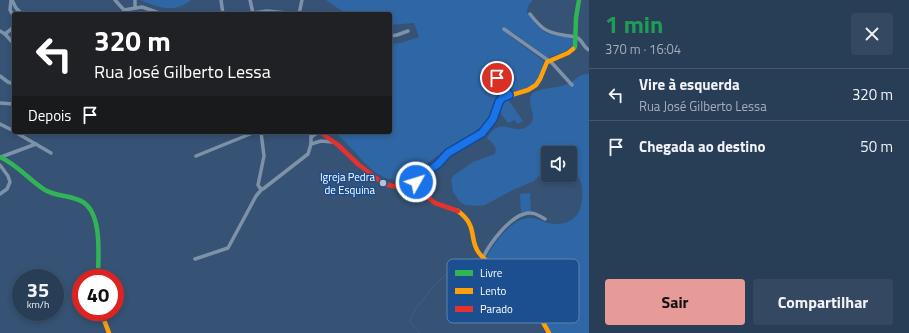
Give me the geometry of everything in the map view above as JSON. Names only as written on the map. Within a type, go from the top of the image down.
[{"type":"street","points":[[11,0],[20,12]]},
{"type":"street","points":[[11,0],[10,10],[12,14]]},
{"type":"street","points":[[115,0],[124,10],[135,7],[145,8],[156,12]]},
{"type":"street","points":[[135,0],[135,7]]},
{"type":"street","points":[[221,0],[223,12]]},
{"type":"street","points":[[250,0],[253,12]]},
{"type":"street","points":[[299,12],[302,0]]},
{"type":"street","points":[[413,186],[421,176],[438,164],[448,153],[482,133],[493,119],[502,98],[524,92],[536,85],[546,64],[549,61],[568,53],[573,49],[576,45],[576,18],[579,0]]},
{"type":"street","points":[[260,12],[277,12]]},
{"type":"street","points":[[530,14],[547,32],[576,37],[585,48],[589,50]]},
{"type":"street","points":[[5,34],[12,29]]},
{"type":"street","points":[[504,29],[549,61],[572,85]]},
{"type":"street","points":[[0,31],[12,42]]},
{"type":"street","points":[[392,36],[397,36],[408,31]]},
{"type":"street","points":[[0,76],[12,83]]},
{"type":"street","points":[[497,78],[509,95]]},
{"type":"street","points":[[0,103],[12,104]]},
{"type":"street","points":[[0,124],[12,131]]},
{"type":"street","points":[[18,134],[51,153]]},
{"type":"street","points":[[196,156],[250,134]]},
{"type":"street","points":[[261,134],[264,156],[258,185],[262,189]]},
{"type":"street","points":[[195,259],[228,248],[256,196],[262,189],[266,188],[279,176],[304,158],[309,152],[311,137],[316,134]]},
{"type":"street","points":[[322,134],[341,147],[370,175],[384,184],[393,186],[413,186],[418,188],[435,203],[458,210],[467,218],[473,229],[477,250],[483,258],[495,238],[522,214],[537,214],[545,219]]},
{"type":"street","points":[[320,141],[325,136]]},
{"type":"street","points":[[311,144],[320,141],[334,142]]},
{"type":"street","points":[[1,157],[36,144]]},
{"type":"street","points":[[1,157],[21,170],[46,190],[58,196],[79,201],[89,208],[94,217],[97,232],[98,269]]},
{"type":"street","points":[[0,165],[8,176],[10,182],[8,188],[0,194]]},
{"type":"street","points":[[104,321],[109,333]]},
{"type":"street","points":[[544,323],[549,333]]},
{"type":"shaded area","points":[[140,0],[191,0],[179,7],[166,8]]},
{"type":"shaded area","points":[[326,0],[533,0],[528,6],[527,12],[537,26],[541,30],[556,36],[573,38],[573,45],[566,51],[548,58],[512,32],[510,36],[544,61],[537,81],[528,88],[506,93],[497,99],[489,117],[481,127],[445,150],[422,168],[403,177],[389,179],[369,167],[337,134],[392,134],[392,44],[419,37],[414,23],[392,25],[392,12],[343,12]]},
{"type":"shaded area","points":[[589,74],[589,333],[551,333],[545,323],[579,323],[579,259],[486,258],[493,246],[503,234],[515,223],[521,220],[533,218],[548,223],[561,224],[572,220],[576,216],[581,206],[582,196],[581,183],[577,175],[577,146],[541,146],[541,174],[534,181],[485,205],[465,205],[460,202],[453,192],[451,179],[454,175],[473,162],[495,154],[496,149],[493,143],[487,138],[492,131],[502,127],[522,129],[531,123],[533,115],[530,98],[532,94],[543,89],[565,85],[581,75]]},
{"type":"shaded area","points":[[507,98],[523,121],[517,124],[515,120],[508,123],[498,110],[501,102]]},
{"type":"shaded area","points":[[530,193],[531,212],[521,213],[520,194]]},
{"type":"waterway","points":[[475,259],[479,257]]},
{"type":"waterway","points":[[420,333],[410,322],[411,317],[432,289],[447,274]]},
{"type":"traffic: fast","points":[[573,49],[575,47],[576,18],[579,0]]},
{"type":"traffic: fast","points":[[0,157],[12,164],[45,190],[54,194],[79,200],[89,208],[94,216],[97,226],[99,248],[98,269]]},
{"type":"traffic: slow","points":[[413,186],[421,176],[438,164],[449,153],[482,133],[493,119],[502,98],[528,90],[536,85],[547,62],[568,53],[573,49]]},
{"type":"traffic: slow","points":[[458,211],[469,222],[476,248],[485,259]]},
{"type":"traffic: slow","points":[[104,321],[109,333]]},
{"type":"traffic: slow","points":[[543,323],[549,333]]},
{"type":"traffic: jam","points":[[323,134],[384,184],[415,187],[435,203],[458,211]]},
{"type":"place","name":"Igreja Pedra de Esquina","points":[[383,183]]},
{"type":"route","points":[[416,182],[421,176],[438,164],[446,154],[478,137],[485,130],[493,119],[500,100],[509,95],[497,78]]}]
